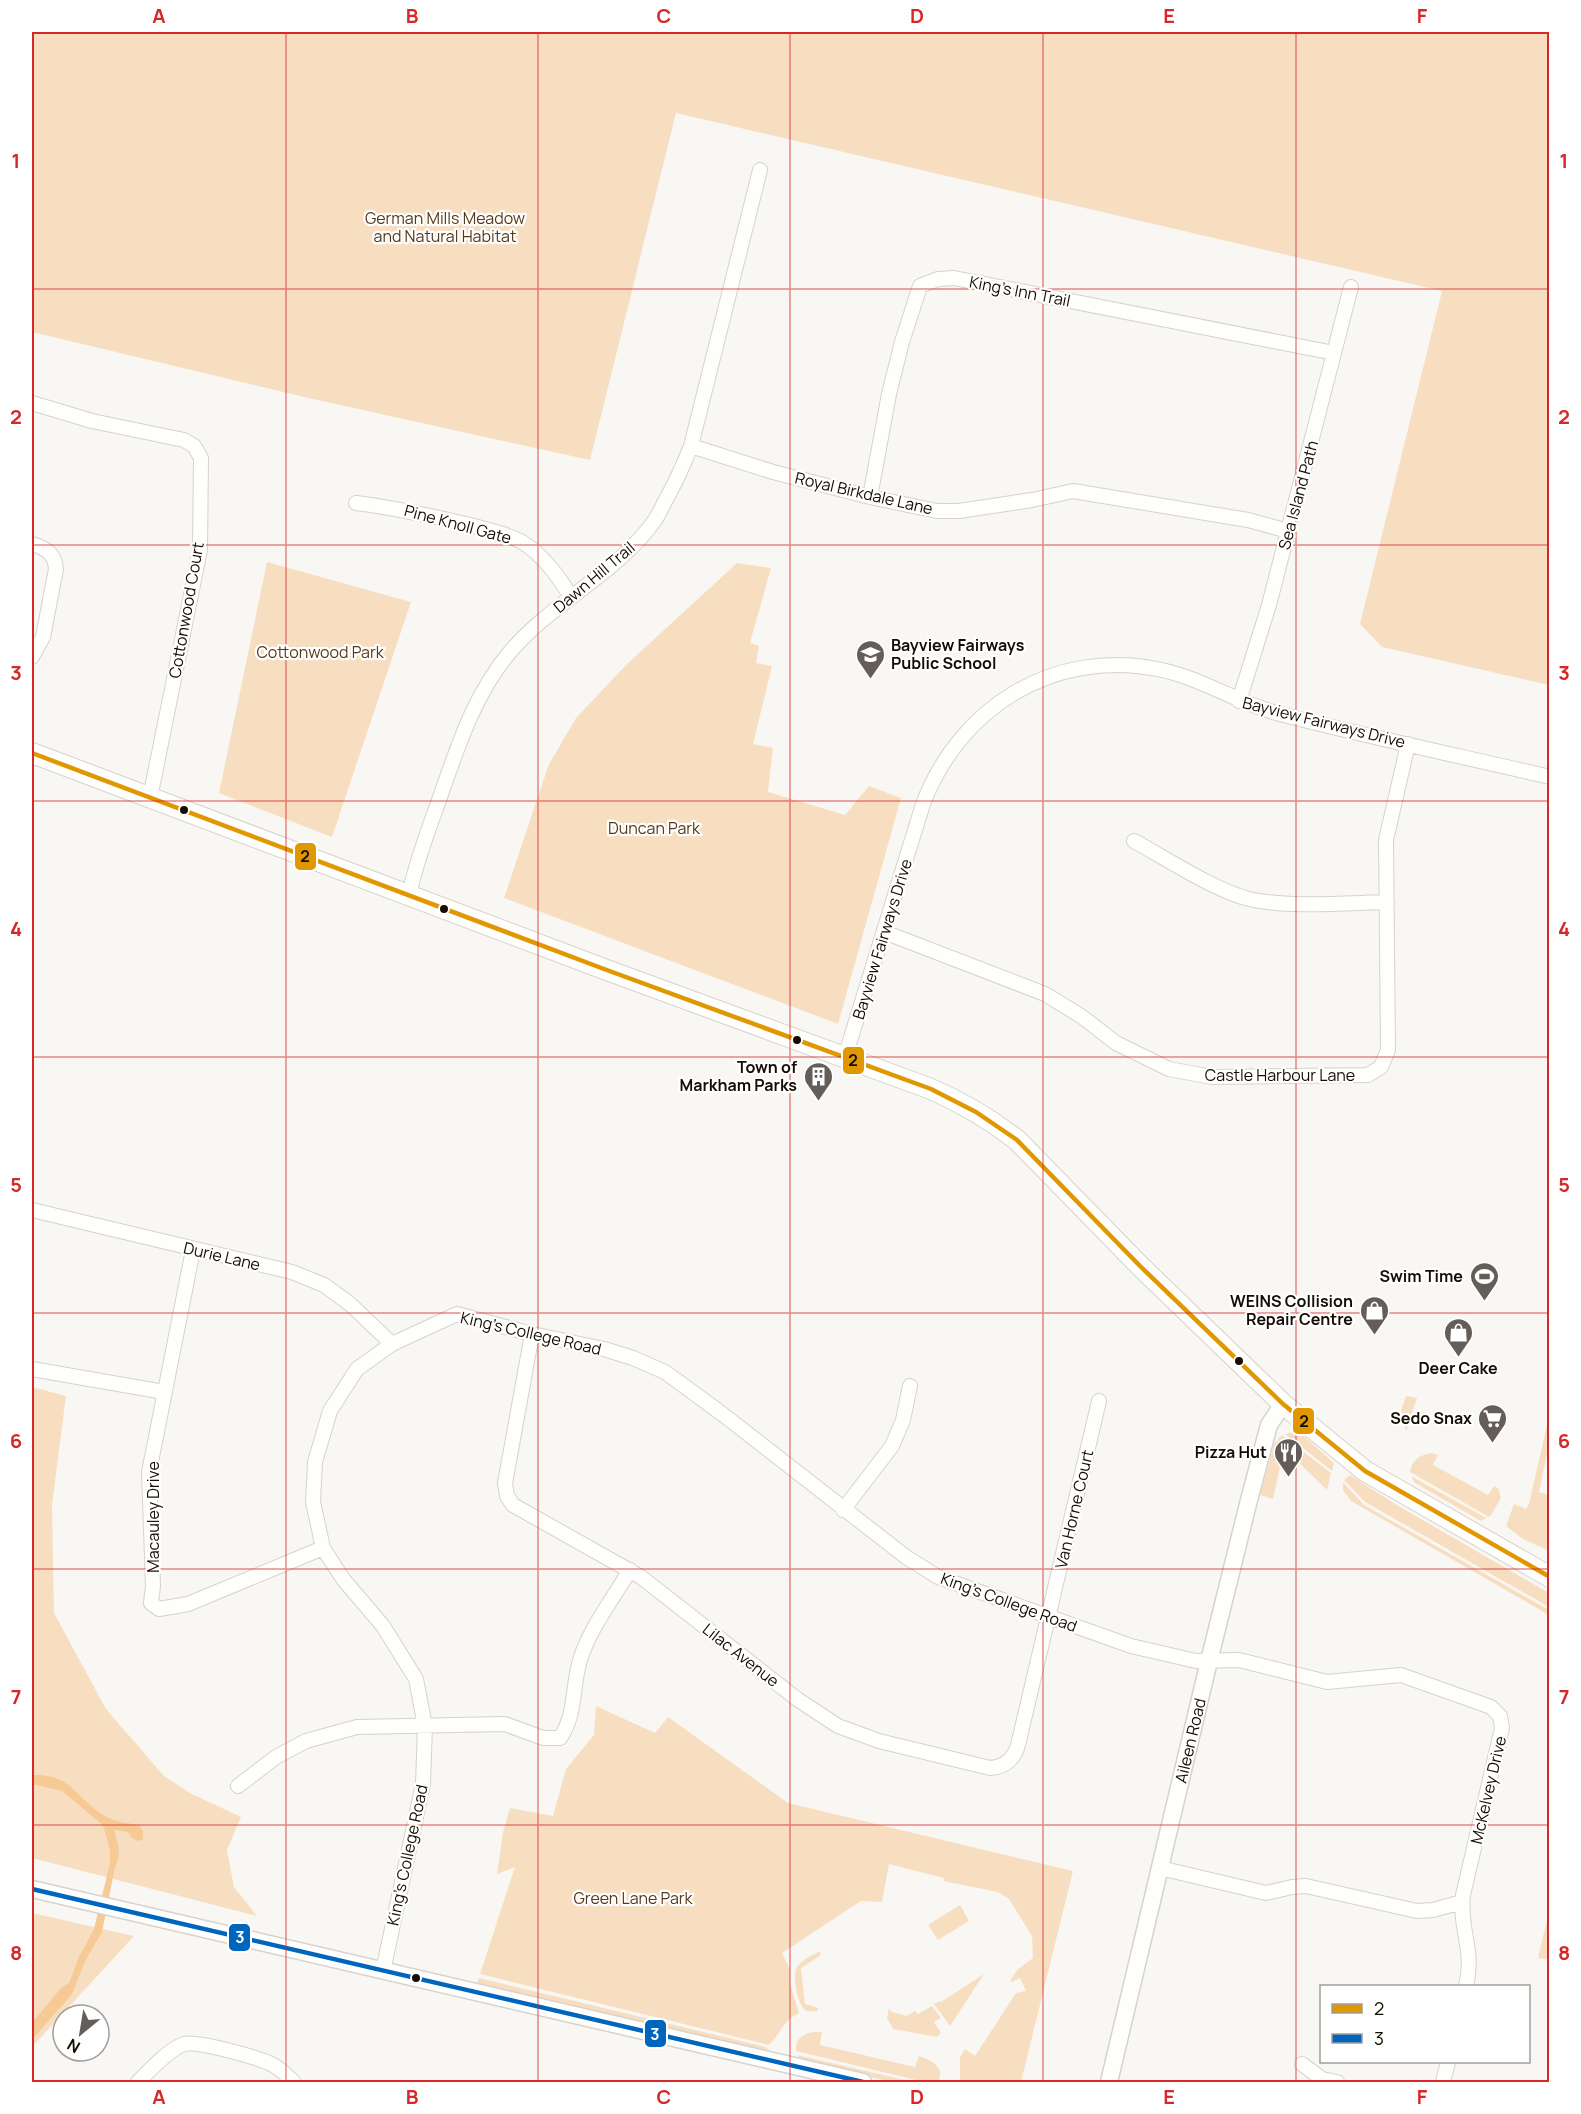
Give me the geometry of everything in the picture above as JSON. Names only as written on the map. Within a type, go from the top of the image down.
[{"type":"main road","points":[[32,753],[931,1089],[980,1113],[1017,1140],[1140,1266],[1283,1404],[1365,1471],[1550,1577]]},
{"type":"street","name":"Dawn Hill Trail","points":[[409,895],[414,869],[459,742],[480,697],[508,653],[533,628],[628,550],[655,520],[681,474],[691,446],[760,170]]},
{"type":"street","name":"King's Inn Trail","points":[[870,497],[889,393],[902,342],[920,286],[938,279],[954,278],[1334,353]]},
{"type":"street","name":"Sea Island Path","points":[[1239,701],[1267,612],[1351,287]]},
{"type":"street","name":"Cottonwood Court","points":[[32,403],[92,421],[184,440],[194,446],[201,458],[200,550],[150,798]]},
{"type":"street","name":"Royal Birkdale Lane","points":[[691,446],[773,472],[870,497],[937,511],[959,511],[1073,491],[1248,520],[1288,531]]},
{"type":"street","name":"Pine Knoll Gate","points":[[356,503],[397,508],[507,535],[524,543],[538,556],[561,581],[571,597]]},
{"type":"street","points":[[32,544],[47,550],[55,560],[56,569],[42,637],[32,657]]},
{"type":"street","name":"Bayview Fairways Drive","points":[[845,1058],[923,804],[934,777],[951,750],[988,710],[1010,695],[1047,677],[1078,669],[1110,665],[1146,667],[1176,674],[1239,701],[1282,715],[1550,777]]},
{"type":"street","name":"Castle Harbour Lane","points":[[884,932],[1045,994],[1081,1016],[1116,1043],[1169,1069],[1212,1077],[1368,1075],[1381,1067],[1388,1050],[1386,840],[1408,744]]},
{"type":"street","points":[[1134,840],[1216,886],[1249,899],[1287,903],[1387,902]]},
{"type":"street","name":"Durie Lane","points":[[32,1210],[292,1272],[324,1285],[350,1304],[392,1344]]},
{"type":"street","name":"Macauley Drive","points":[[193,1250],[149,1472],[153,1586],[151,1603],[159,1609],[188,1604],[323,1548]]},
{"type":"street","name":"King's College Road","points":[[382,1971],[423,1784],[425,1726],[416,1679],[383,1626],[343,1579],[323,1548],[313,1502],[315,1462],[330,1411],[357,1369],[392,1344],[457,1314],[532,1334],[604,1349],[633,1358],[665,1372],[721,1413],[843,1510],[906,1557],[938,1577],[1131,1646],[1196,1661],[1209,1661]]},
{"type":"street","name":"Lilac Avenue","points":[[532,1334],[505,1483],[507,1496],[517,1509],[630,1570],[797,1699],[838,1726],[879,1741],[990,1768],[1007,1763],[1017,1750],[1048,1617]]},
{"type":"street","points":[[32,1369],[164,1392]]},
{"type":"street","points":[[843,1510],[895,1440],[903,1420],[910,1386]]},
{"type":"street","name":"Van Horne Court","points":[[1048,1617],[1099,1401]]},
{"type":"street","name":"Aileen Road","points":[[1108,2082],[1209,1661],[1269,1425],[1283,1404]]},
{"type":"street","points":[[238,1786],[276,1757],[306,1741],[357,1727],[505,1724],[543,1738],[560,1738],[569,1725],[581,1656],[630,1570]]},
{"type":"street","name":"McKelvey Drive","points":[[1209,1661],[1239,1660],[1327,1682],[1389,1674],[1401,1675],[1495,1710],[1502,1720],[1502,1731],[1462,1902],[1462,1922],[1470,1961],[1466,1985]]},
{"type":"street","points":[[1160,1868],[1266,1893],[1306,1886],[1417,1911],[1433,1910],[1462,1902]]},
{"type":"street","points":[[39,1891],[863,2082]]},
{"type":"street","points":[[138,2082],[157,2063],[184,2044],[202,2044],[268,2062],[282,2070],[294,2082]]},
{"type":"street","points":[[1443,2082],[1448,2063]]},
{"type":"street","points":[[1302,2064],[1322,2079],[1337,2082]]},
{"type":"green space","name":"German Mills Meadow and Natural Habitat","points":[[32,32],[1549,32],[1549,685],[1382,647],[1360,624],[1442,291],[676,113],[590,460],[304,397],[32,332]]},
{"type":"green space","name":"Cottonwood Park","points":[[267,562],[411,602],[332,837],[219,793]]},
{"type":"green space","name":"Duncan Park","points":[[737,563],[771,568],[750,643],[759,646],[756,663],[772,666],[753,744],[773,748],[768,792],[845,815],[869,786],[901,798],[838,1024],[504,898],[549,764],[576,718],[626,665]]},
{"type":"green space","points":[[32,1387],[66,1396],[52,1505],[54,1613],[106,1709],[164,1776],[190,1793],[241,1817],[227,1850],[234,1887],[257,1916],[32,1858]]},
{"type":"green space","points":[[1406,1396],[1417,1398],[1406,1431],[1401,1410]]},
{"type":"green space","points":[[1549,1416],[1549,1445],[1539,1492],[1549,1495],[1550,1547],[1547,1550],[1523,1539],[1506,1526],[1514,1504],[1526,1509],[1529,1504]]},
{"type":"green space","points":[[1294,1432],[1304,1436],[1334,1463],[1332,1471],[1285,1434]]},
{"type":"green space","points":[[1282,1435],[1331,1473],[1327,1490],[1291,1455],[1282,1458],[1273,1499],[1260,1495],[1274,1444]]},
{"type":"green space","points":[[1431,1453],[1438,1455],[1433,1465],[1488,1495],[1494,1486],[1498,1488],[1501,1498],[1489,1517],[1410,1472],[1412,1464],[1417,1459]]},
{"type":"green space","points":[[1350,1475],[1395,1504],[1549,1593],[1549,1607],[1365,1502],[1344,1480]]},
{"type":"green space","points":[[1411,1476],[1486,1518],[1481,1521],[1415,1483]]},
{"type":"green space","points":[[1343,1482],[1364,1505],[1549,1610],[1549,1615],[1351,1501],[1343,1490]]},
{"type":"green space","name":"Green Lane Park","points":[[596,1706],[655,1733],[668,1717],[788,1803],[1073,1871],[1021,2082],[960,2082],[960,2057],[965,2049],[975,2056],[1016,1993],[1026,1991],[1020,1978],[1010,1981],[1018,1969],[1033,1958],[1032,1936],[1009,1899],[998,1892],[943,1881],[944,1878],[889,1864],[882,1902],[861,1901],[782,1953],[790,1969],[790,1984],[799,2013],[785,2024],[769,2045],[480,1974],[515,1867],[497,1874],[503,1832],[510,1808],[553,1816],[566,1769],[594,1735]]},
{"type":"green space","points":[[960,1905],[969,1921],[938,1940],[928,1925]]},
{"type":"green space","points":[[1549,1911],[1549,1960],[1538,1958]]},
{"type":"green space","points":[[32,1913],[134,1936],[72,2003],[51,2003],[51,2026],[32,2047]]},
{"type":"green space","points":[[820,1951],[821,1955],[801,1968],[805,2004],[818,2008],[818,2011],[809,2011],[801,2006],[799,2001],[795,1982],[796,1971],[801,1962]]},
{"type":"green space","points":[[984,1974],[950,2026],[934,2004],[941,2002]]},
{"type":"green space","points":[[479,1978],[768,2049],[763,2051],[477,1983]]},
{"type":"green space","points":[[932,2006],[941,2018],[934,2022],[941,2033],[937,2037],[893,2029],[887,2018],[889,2008],[892,2012],[906,2016],[915,2011],[918,2014]]},
{"type":"green space","points":[[814,2032],[822,2032],[820,2045],[915,2067],[919,2056],[939,2068],[940,2077],[938,2082],[924,2082],[796,2051],[800,2038]]},
{"type":"green space","points":[[797,2055],[914,2082],[892,2082],[802,2061]]},
{"type":"shaded area","points":[[32,1775],[56,1778],[72,1788],[103,1815],[116,1821],[139,1825],[143,1831],[143,1839],[138,1841],[128,1832],[114,1830],[119,1849],[118,1858],[102,1932],[85,1961],[72,1994],[64,2003],[51,2003],[51,2018],[32,2040],[32,2023],[61,1988],[69,1983],[79,1957],[94,1929],[110,1863],[110,1850],[103,1825],[62,1791],[32,1784]]},
{"type":"transit line","name":"2","points":[[32,753],[604,969],[931,1089],[976,1112],[1017,1140],[1140,1266],[1283,1404],[1365,1471],[1550,1577]]},
{"type":"transit line","name":"3","points":[[32,1889],[863,2082]]},
{"type":"place","name":"Bayview Fairways Public School","points":[[870,680]]},
{"type":"place","name":"Town of Markham Parks","points":[[818,1102]]},
{"type":"place","name":"Swim Time","points":[[1484,1302]]},
{"type":"place","name":"WEINS Collision Repair Centre","points":[[1374,1336]]},
{"type":"place","name":"Deer Cake","points":[[1458,1358]]},
{"type":"place","name":"Sedo Snax","points":[[1493,1444]]},
{"type":"place","name":"Pizza Hut","points":[[1288,1478]]}]
